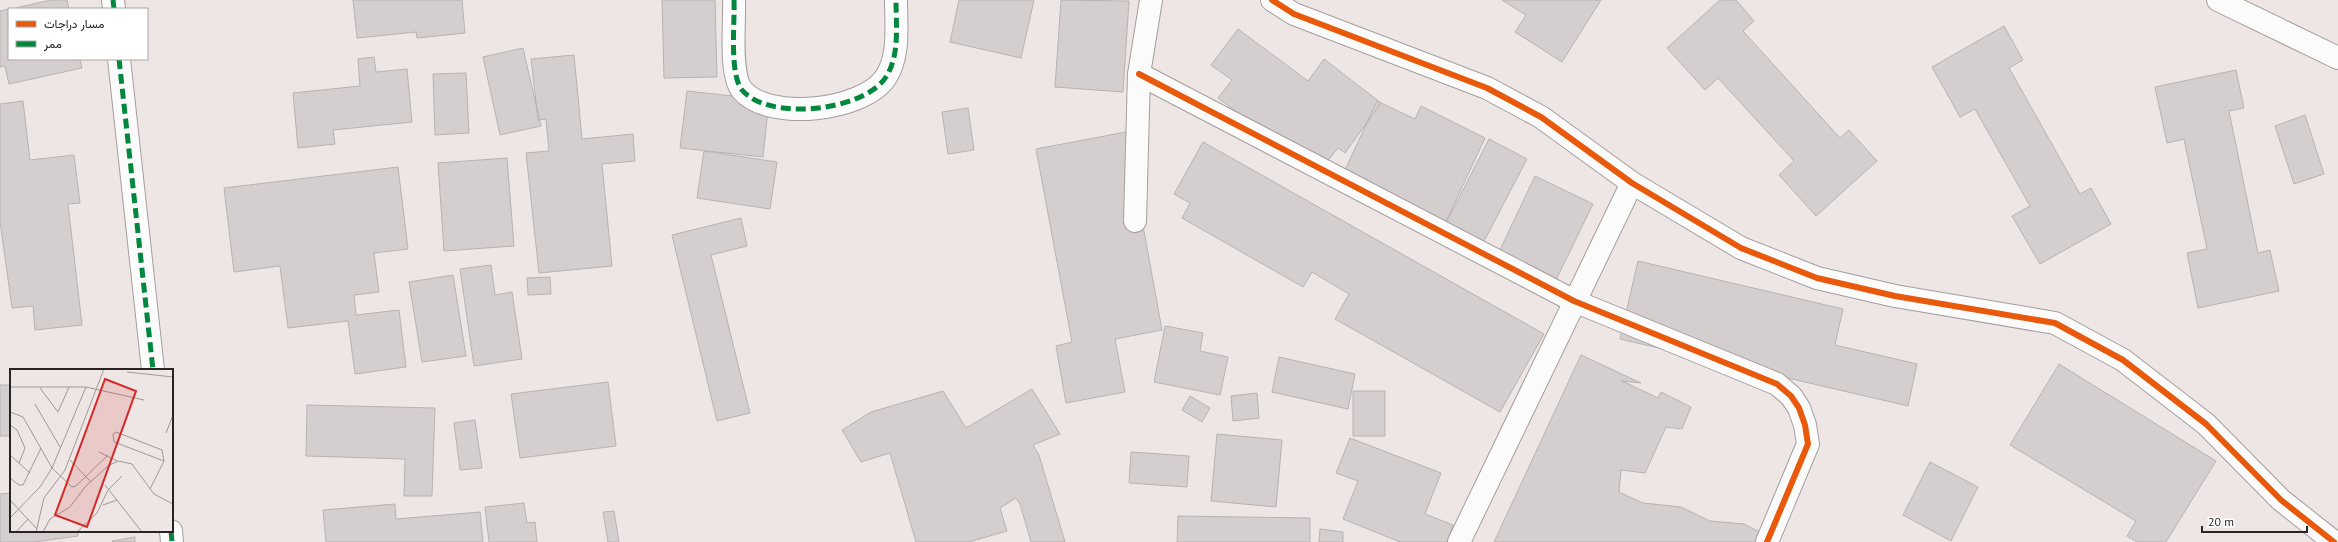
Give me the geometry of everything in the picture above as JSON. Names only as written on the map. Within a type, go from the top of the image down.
[{"type":"street","points":[[734,0],[735,73],[742,89],[755,101],[777,109],[808,110],[848,101],[873,91],[886,78],[895,60],[896,0]]},
{"type":"street","points":[[1136,221],[1139,74],[1151,0]]},
{"type":"street","points":[[1272,0],[1294,14],[1487,88],[1541,117],[1632,183],[1741,248],[1817,278],[1895,296],[2054,323],[2123,360],[2206,424],[2281,500],[2334,542]]},
{"type":"street","points":[[2218,0],[2338,58]]},
{"type":"street","points":[[119,60],[154,369]]},
{"type":"street","points":[[1139,74],[1574,301],[1777,384],[1791,396],[1799,408],[1805,425],[1808,444],[1767,542]]},
{"type":"street","points":[[1459,542],[1632,183]]},
{"type":"street","points":[[171,532],[172,542]]},
{"type":"building","points":[[51,0],[67,0],[69,8],[15,8]]},
{"type":"building","points":[[353,0],[462,0],[465,33],[417,38],[416,32],[357,38]]},
{"type":"building","points":[[662,0],[715,0],[717,77],[664,78]]},
{"type":"building","points":[[959,0],[1034,0],[1021,58],[950,42]]},
{"type":"building","points":[[1061,0],[1129,1],[1123,92],[1055,87]]},
{"type":"building","points":[[1502,0],[1601,0],[1562,62],[1515,32],[1526,15]]},
{"type":"building","points":[[1720,0],[1736,0],[1754,21],[1743,31],[1840,138],[1849,130],[1877,161],[1816,216],[1779,175],[1794,161],[1718,78],[1705,90],[1667,48]]},
{"type":"building","points":[[8,9],[8,60],[80,60],[82,68],[9,84],[5,66],[0,67],[0,11]]},
{"type":"building","points":[[2004,26],[2023,60],[2009,68],[2080,194],[2091,188],[2111,224],[2040,264],[2012,216],[2030,206],[1975,109],[1960,117],[1932,67]]},
{"type":"building","points":[[1238,29],[1308,81],[1324,59],[1381,103],[1345,153],[1338,148],[1318,173],[1218,98],[1232,80],[1211,65]]},
{"type":"building","points":[[523,48],[541,126],[500,135],[483,57]]},
{"type":"building","points":[[574,55],[582,139],[633,134],[635,161],[602,164],[612,266],[539,273],[526,153],[549,151],[546,119],[538,120],[531,59]]},
{"type":"building","points":[[374,57],[376,72],[407,69],[412,122],[333,130],[335,144],[298,148],[293,93],[360,86],[358,59]]},
{"type":"building","points":[[2236,70],[2244,108],[2229,111],[2258,253],[2270,250],[2279,291],[2198,308],[2187,253],[2207,249],[2184,139],[2167,143],[2155,87]]},
{"type":"building","points":[[466,73],[469,133],[435,135],[433,74]]},
{"type":"building","points":[[687,91],[769,100],[763,157],[680,148]]},
{"type":"building","points":[[23,101],[30,160],[74,155],[80,203],[68,204],[82,325],[35,330],[33,306],[12,308],[0,221],[0,104]]},
{"type":"building","points":[[1377,101],[1415,119],[1421,106],[1485,138],[1443,228],[1339,183]]},
{"type":"building","points":[[968,108],[974,150],[948,154],[942,112]]},
{"type":"building","points":[[2305,115],[2324,174],[2294,184],[2275,126]]},
{"type":"building","points":[[1126,132],[1162,330],[1115,339],[1125,392],[1066,403],[1056,346],[1072,342],[1036,149]]},
{"type":"building","points":[[1489,139],[1527,159],[1480,249],[1443,229]]},
{"type":"building","points":[[1203,142],[1544,334],[1500,412],[1335,319],[1349,294],[1312,272],[1303,287],[1182,218],[1190,203],[1174,194]]},
{"type":"building","points":[[704,151],[777,162],[770,209],[697,198]]},
{"type":"building","points":[[507,158],[514,246],[444,251],[438,163]]},
{"type":"building","points":[[398,167],[408,249],[374,253],[379,292],[354,295],[356,315],[399,310],[406,367],[355,374],[348,321],[288,328],[280,266],[234,272],[224,188]]},
{"type":"building","points":[[1535,176],[1593,204],[1556,280],[1499,252]]},
{"type":"building","points":[[741,218],[747,246],[711,255],[750,413],[717,421],[672,235]]},
{"type":"building","points":[[1638,261],[1843,309],[1835,345],[1917,364],[1908,406],[1620,339]]},
{"type":"building","points":[[491,265],[495,295],[512,292],[522,359],[474,366],[460,269]]},
{"type":"building","points":[[453,275],[466,356],[422,362],[409,282]]},
{"type":"building","points":[[550,277],[551,294],[528,295],[527,278]]},
{"type":"building","points":[[1165,326],[1203,333],[1200,351],[1228,357],[1220,395],[1154,382]]},
{"type":"building","points":[[1581,355],[1641,383],[1622,381],[1658,398],[1661,392],[1691,407],[1682,429],[1666,427],[1645,473],[1621,470],[1619,492],[1643,503],[1681,507],[1710,521],[1744,524],[1780,542],[1494,542]]},
{"type":"building","points":[[1279,357],[1355,374],[1348,409],[1272,392]]},
{"type":"building","points":[[2059,364],[2216,461],[2166,542],[2137,542],[2127,536],[2136,521],[2010,445]]},
{"type":"building","points":[[608,382],[616,446],[520,458],[511,394]]},
{"type":"building","points":[[0,385],[10,385],[10,436],[0,436]]},
{"type":"building","points":[[1032,389],[1060,434],[1033,445],[1039,455],[1065,542],[1031,542],[1020,504],[1016,498],[1000,508],[1007,531],[969,542],[916,542],[890,453],[861,462],[842,430],[871,412],[943,391],[966,428]]},
{"type":"building","points":[[1353,391],[1385,391],[1385,436],[1353,436]]},
{"type":"building","points":[[1257,393],[1259,418],[1233,421],[1231,396]]},
{"type":"building","points":[[1190,396],[1210,408],[1202,422],[1182,410]]},
{"type":"building","points":[[307,405],[435,408],[432,496],[404,496],[405,459],[306,456]]},
{"type":"building","points":[[475,420],[482,468],[460,470],[454,423]]},
{"type":"building","points":[[1217,434],[1282,440],[1276,507],[1211,501]]},
{"type":"building","points":[[1350,438],[1441,473],[1425,514],[1453,525],[1447,542],[1400,542],[1343,519],[1358,481],[1336,473]]},
{"type":"building","points":[[1131,452],[1189,456],[1187,487],[1129,483]]},
{"type":"building","points":[[1930,462],[1978,487],[1951,541],[1903,515]]},
{"type":"building","points":[[10,493],[10,532],[78,532],[78,536],[34,542],[0,542],[0,494]]},
{"type":"building","points":[[524,503],[527,523],[535,522],[537,542],[489,542],[485,507]]},
{"type":"building","points":[[395,504],[396,519],[480,512],[483,542],[326,542],[323,510]]},
{"type":"building","points":[[614,511],[619,542],[608,542],[603,512]]},
{"type":"building","points":[[1178,516],[1310,518],[1310,542],[1177,542]]},
{"type":"building","points":[[1320,529],[1343,532],[1343,542],[1319,542]]},
{"type":"building","points":[[135,537],[135,542],[112,541]]},
{"type":"marked path","points":[[113,0],[114,8]]},
{"type":"marked path","points":[[734,0],[735,72],[742,90],[755,100],[773,106],[794,109],[816,108],[838,104],[858,98],[875,89],[886,77],[893,59],[897,30],[896,0]]},
{"type":"marked path","points":[[119,60],[153,369]]},
{"type":"marked path","points":[[171,532],[172,542]]},
{"type":"cycle path","points":[[1272,0],[1294,14],[1487,88],[1541,117],[1632,183],[1741,248],[1817,278],[1895,296],[2055,323],[2123,360],[2206,424],[2281,500],[2334,542]]},
{"type":"cycle path","points":[[1139,74],[1574,301],[1777,384],[1791,396],[1799,408],[1805,425],[1808,444],[1767,542]]}]
